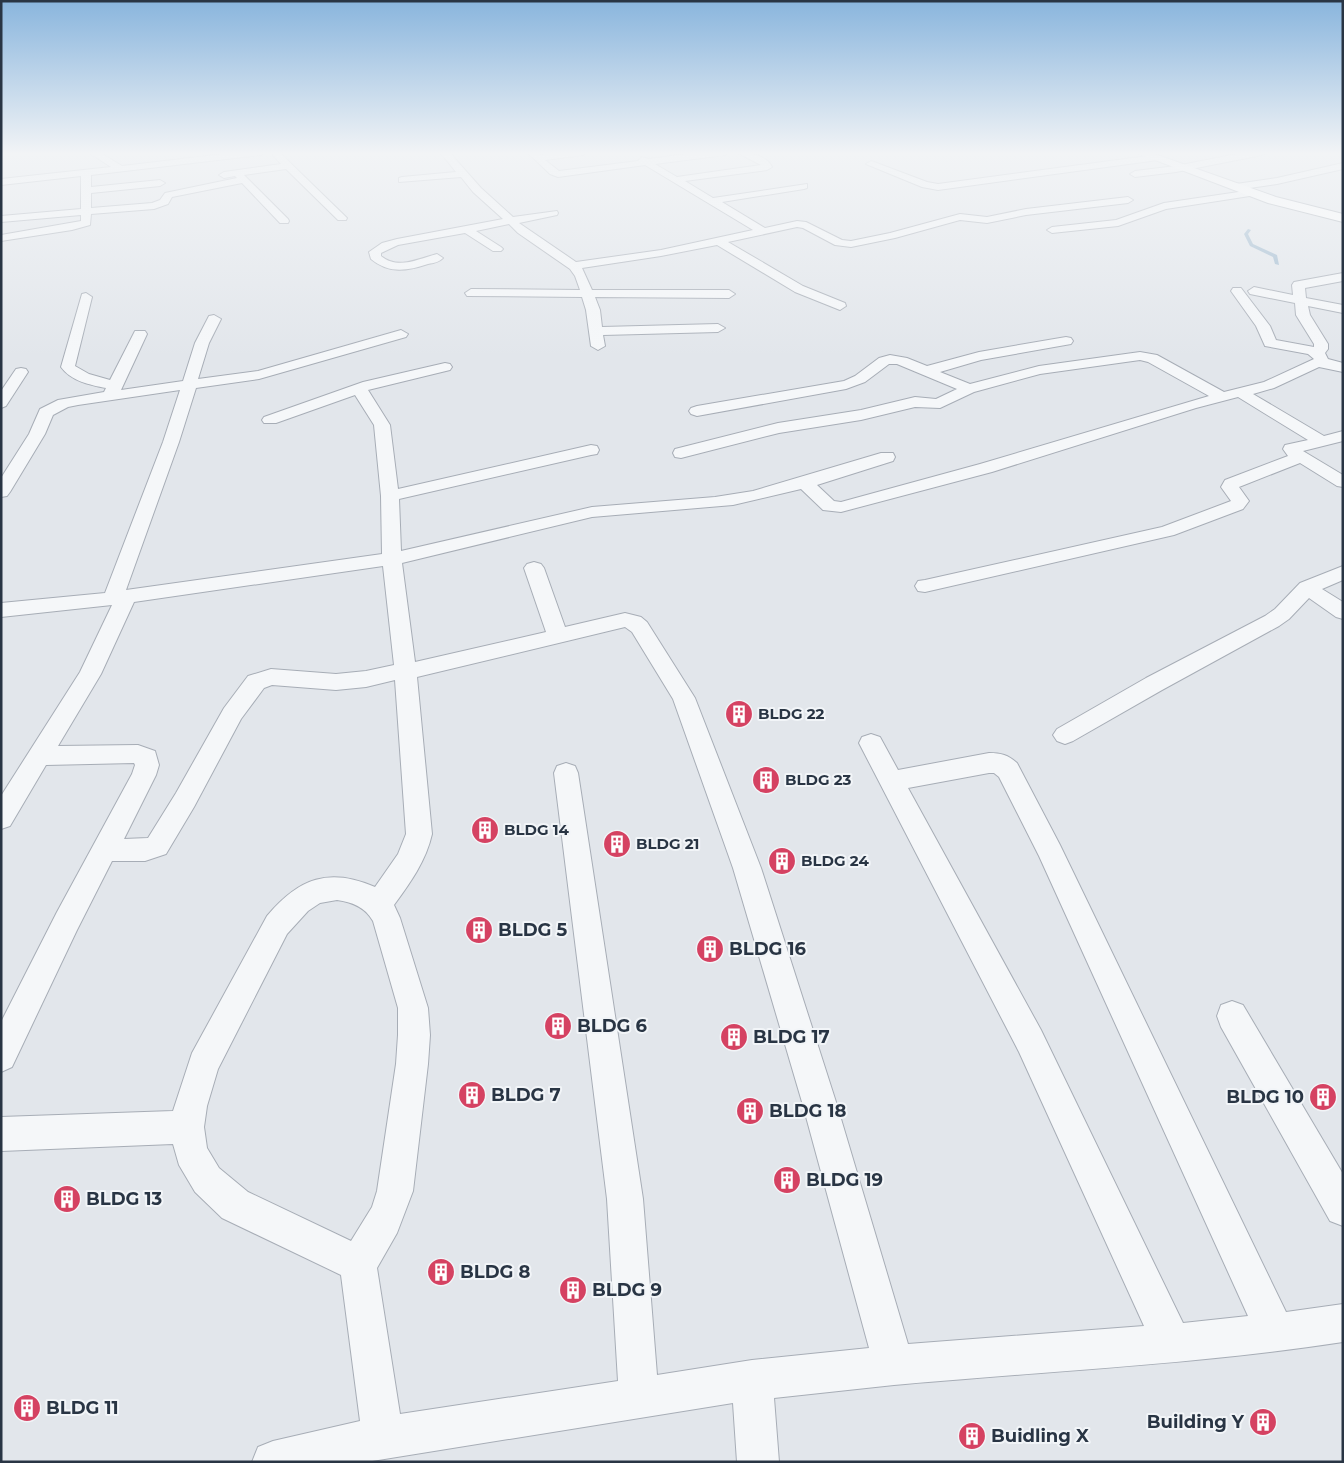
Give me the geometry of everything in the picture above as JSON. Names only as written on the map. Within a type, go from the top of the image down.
[{"type":"street","points":[[1,238],[81,225],[86,223],[86,220]]},
{"type":"street","points":[[437,258],[392,268],[379,261],[375,257],[375,252],[386,245],[397,242],[507,220]]},
{"type":"street","points":[[509,220],[574,266],[581,276],[594,313],[598,346]]},
{"type":"street","points":[[745,220],[761,230]]},
{"type":"street","points":[[574,266],[661,253],[761,230],[802,224],[839,243],[851,244],[891,236],[948,220]]},
{"type":"street","points":[[1052,230],[1118,223],[1125,220]]},
{"type":"street","points":[[465,228],[497,249]]},
{"type":"street","points":[[717,240],[799,289],[840,306]]},
{"type":"street","points":[[805,483],[829,506],[841,507],[986,468],[1222,397],[1275,383],[1313,363],[1319,357],[1321,349],[1317,328],[1303,315],[1297,287],[1300,283],[1343,277]]},
{"type":"street","points":[[1237,291],[1263,326],[1270,343],[1319,357],[1343,368]]},
{"type":"street","points":[[1254,291],[1343,309]]},
{"type":"street","points":[[471,293],[588,295],[729,294]]},
{"type":"street","points":[[86,297],[68,367],[73,373],[113,391]]},
{"type":"street","points":[[1,818],[90,674],[120,598],[190,385],[199,349],[214,319]]},
{"type":"street","points":[[596,331],[718,328]]},
{"type":"street","points":[[113,391],[140,334]]},
{"type":"street","points":[[1,492],[37,434],[46,412],[63,403],[113,391],[190,385],[268,373],[401,334]]},
{"type":"street","points":[[926,371],[979,356],[1066,341]]},
{"type":"street","points":[[681,453],[786,426],[861,415],[914,402],[934,404],[969,389],[1038,370],[1146,356],[1222,397]]},
{"type":"street","points":[[697,411],[844,385],[860,379],[882,362],[891,359],[902,361],[969,389]]},
{"type":"street","points":[[270,420],[359,388],[445,367]]},
{"type":"street","points":[[1,402],[21,372]]},
{"type":"street","points":[[359,388],[382,425],[390,496],[392,559],[405,671],[420,834],[417,848],[378,904]]},
{"type":"street","points":[[1240,392],[1322,441]]},
{"type":"street","points":[[1343,436],[1291,449],[1300,457],[1343,482]]},
{"type":"street","points":[[390,496],[591,450]]},
{"type":"street","points":[[1,610],[120,598],[392,559],[572,515],[735,499],[805,483],[833,472],[887,457]]},
{"type":"street","points":[[925,586],[1149,535],[1184,525],[1237,505],[1240,501],[1239,497],[1230,487],[1231,484],[1300,457]]},
{"type":"street","points":[[534,568],[558,636]]},
{"type":"street","points":[[1065,735],[1154,684],[1272,621],[1282,614],[1307,588],[1343,572]]},
{"type":"street","points":[[1307,588],[1343,612]]},
{"type":"street","points":[[104,850],[145,850],[157,846],[181,808],[232,714],[256,682],[271,677],[336,682],[386,675],[625,620],[634,622],[640,627],[684,698],[747,868],[819,1102],[894,1365]]},
{"type":"street","points":[[871,743],[1030,1041],[1172,1344]]},
{"type":"street","points":[[1,1056],[67,921],[144,775],[147,765],[146,758],[138,754],[124,752],[39,756]]},
{"type":"street","points":[[892,782],[989,763],[1000,763],[1008,770],[1051,854],[1276,1333]]},
{"type":"street","points":[[566,773],[625,1199],[639,1398]]},
{"type":"street","points":[[358,1264],[235,1205],[203,1174],[191,1154],[187,1127],[190,1106],[203,1064],[277,925],[288,910],[317,891],[331,887],[353,890],[367,896],[378,904],[386,918],[413,1008],[414,1035],[395,1191],[390,1213],[380,1233],[358,1264],[383,1438]]},
{"type":"street","points":[[1232,1016],[1343,1208]]},
{"type":"street","points":[[1,1134],[187,1127]]},
{"type":"street","points":[[273,1462],[342,1445],[752,1380],[894,1365],[1172,1344],[1276,1333],[1343,1323]]},
{"type":"street","points":[[752,1380],[758,1462]]},
{"type":"waterway","points":[[1249,230],[1246,234],[1251,245],[1275,256],[1277,264]]},
{"type":"place","name":"BLDG 22","points":[[739,714]]},
{"type":"place","name":"BLDG 23","points":[[766,780]]},
{"type":"place","name":"BLDG 14","points":[[485,830]]},
{"type":"place","name":"BLDG 21","points":[[617,844]]},
{"type":"place","name":"BLDG 24","points":[[782,861]]},
{"type":"place","name":"BLDG 5","points":[[479,930]]},
{"type":"place","name":"BLDG 16","points":[[710,949]]},
{"type":"place","name":"BLDG 6","points":[[558,1026]]},
{"type":"place","name":"BLDG 17","points":[[734,1037]]},
{"type":"place","name":"BLDG 7","points":[[472,1095]]},
{"type":"place","name":"BLDG 10","points":[[1323,1097]]},
{"type":"place","name":"BLDG 18","points":[[750,1111]]},
{"type":"place","name":"BLDG 19","points":[[787,1180]]},
{"type":"place","name":"BLDG 13","points":[[67,1199]]},
{"type":"place","name":"BLDG 8","points":[[441,1272]]},
{"type":"place","name":"BLDG 9","points":[[573,1290]]},
{"type":"place","name":"BLDG 11","points":[[27,1408]]},
{"type":"place","name":"Building Y","points":[[1263,1422]]},
{"type":"place","name":"Buidling X","points":[[972,1436]]}]
